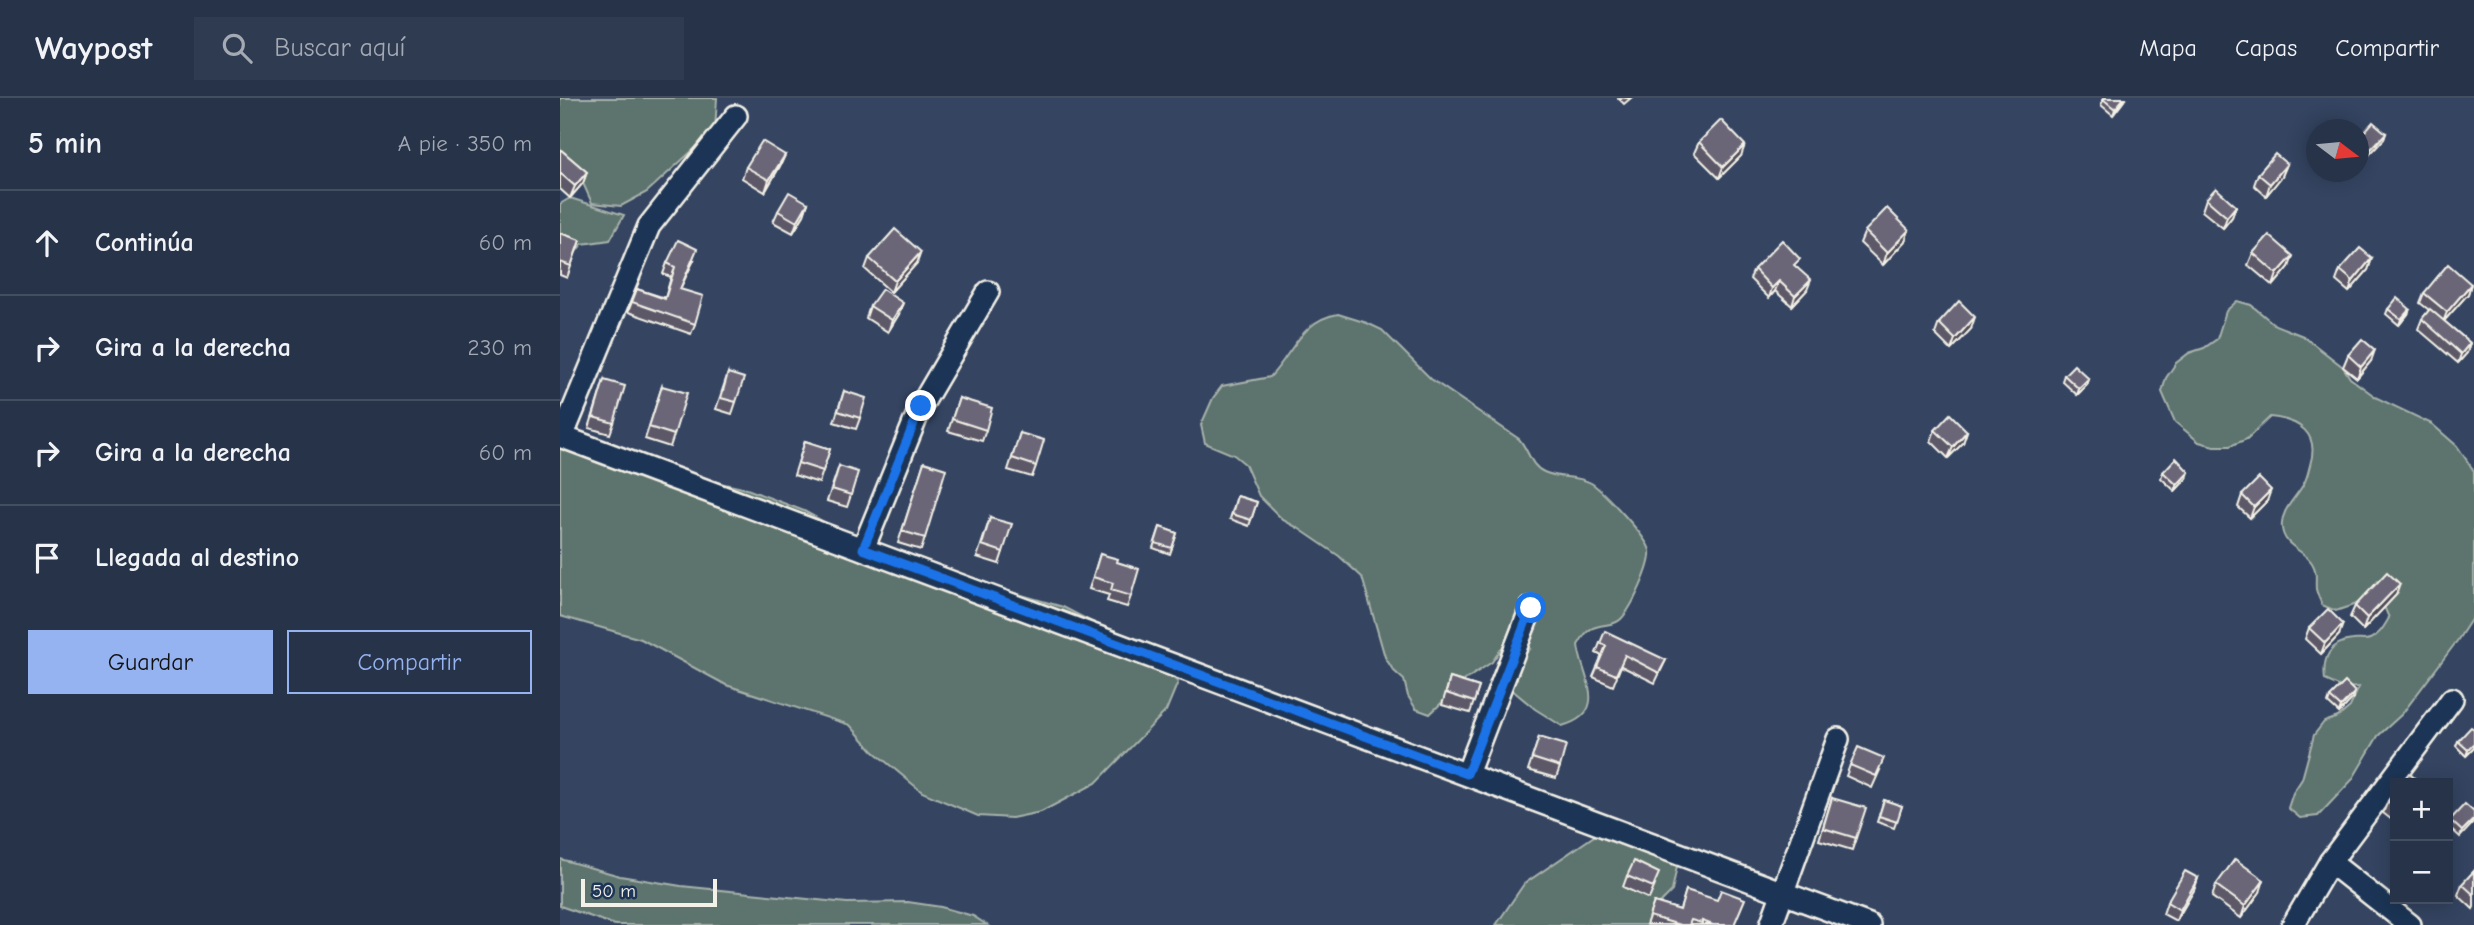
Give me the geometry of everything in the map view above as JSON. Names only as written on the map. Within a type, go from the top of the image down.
[{"type":"street","points":[[736,116],[649,226],[561,437],[1869,925]]},
{"type":"street","points":[[863,549],[921,406],[988,292]]},
{"type":"street","points":[[1467,774],[1531,608]]},
{"type":"street","points":[[2293,925],[2330,862],[2452,699]]},
{"type":"street","points":[[1771,925],[1838,740]]},
{"type":"street","points":[[2330,862],[2410,925]]},
{"type":"green space","points":[[560,98],[717,98],[715,130],[647,192],[621,206],[592,203],[583,183],[560,163]]},
{"type":"green space","points":[[570,198],[624,215],[610,240],[582,244],[576,252],[560,246],[560,204]]},
{"type":"green space","points":[[2237,301],[2251,305],[2275,325],[2303,336],[2377,398],[2432,424],[2457,446],[2474,471],[2474,615],[2402,714],[2378,736],[2352,780],[2318,816],[2300,818],[2288,808],[2302,779],[2314,735],[2324,722],[2338,717],[2350,707],[2359,687],[2343,688],[2325,680],[2326,658],[2338,644],[2373,637],[2389,618],[2383,604],[2368,600],[2336,611],[2322,605],[2316,589],[2316,573],[2312,563],[2286,540],[2283,534],[2283,516],[2306,480],[2312,454],[2312,444],[2305,430],[2290,421],[2270,417],[2247,439],[2230,446],[2214,446],[2199,442],[2175,422],[2162,392],[2166,378],[2176,363],[2189,353],[2204,348],[2217,339],[2226,311]]},
{"type":"green space","points":[[1338,314],[1382,330],[1431,379],[1519,439],[1539,469],[1549,474],[1591,483],[1624,515],[1647,545],[1650,551],[1648,566],[1630,606],[1621,619],[1589,630],[1578,645],[1590,702],[1586,712],[1577,720],[1562,726],[1511,689],[1518,658],[1530,649],[1510,636],[1492,662],[1465,680],[1430,714],[1416,709],[1408,696],[1404,680],[1393,670],[1385,657],[1362,577],[1339,556],[1283,520],[1259,496],[1245,464],[1234,455],[1205,443],[1201,425],[1213,398],[1222,386],[1270,377],[1306,330],[1325,317]]},
{"type":"green space","points":[[560,425],[602,457],[747,489],[804,511],[886,556],[1063,607],[1123,638],[1178,682],[1166,711],[1096,783],[1041,812],[1012,818],[978,816],[922,792],[873,751],[850,725],[726,685],[641,639],[560,616]]},
{"type":"green space","points":[[1633,828],[1662,836],[1678,861],[1672,891],[1650,913],[1646,925],[1496,925],[1524,884],[1600,832]]},
{"type":"green space","points":[[560,859],[620,876],[681,886],[847,903],[908,902],[941,907],[973,916],[987,925],[615,925],[560,906]]},
{"type":"building","points":[[2104,98],[2124,98],[2115,109]]},
{"type":"building","points":[[1721,120],[1745,145],[1723,167],[1699,142]]},
{"type":"building","points":[[2373,122],[2386,133],[2371,149],[2369,147],[2369,127]]},
{"type":"building","points":[[762,141],[785,155],[769,180],[746,167]]},
{"type":"building","points":[[560,149],[587,172],[575,186],[560,173]]},
{"type":"building","points":[[2275,154],[2287,164],[2270,184],[2258,174]]},
{"type":"building","points":[[2216,188],[2236,206],[2227,217],[2206,199]]},
{"type":"building","points":[[789,192],[808,203],[797,222],[778,211]]},
{"type":"building","points":[[1887,208],[1909,230],[1887,253],[1865,231]]},
{"type":"building","points":[[895,229],[921,252],[895,281],[869,258]]},
{"type":"building","points":[[560,233],[580,240],[571,266],[560,262]]},
{"type":"building","points":[[2269,235],[2293,256],[2277,274],[2253,253]]},
{"type":"building","points":[[678,240],[697,249],[680,289],[703,296],[695,324],[632,302],[637,289],[665,299],[675,267],[667,263]]},
{"type":"building","points":[[1782,240],[1800,259],[1794,265],[1811,280],[1795,296],[1779,281],[1772,288],[1754,269]]},
{"type":"building","points":[[2360,248],[2372,258],[2353,281],[2340,270]]},
{"type":"building","points":[[2448,264],[2471,284],[2447,312],[2424,293]]},
{"type":"building","points":[[882,289],[903,303],[892,320],[870,306]]},
{"type":"building","points":[[2397,298],[2410,309],[2401,319],[2388,309]]},
{"type":"building","points":[[1959,301],[1975,317],[1955,339],[1939,323]]},
{"type":"building","points":[[2430,309],[2470,343],[2461,354],[2422,319]]},
{"type":"building","points":[[2362,339],[2375,350],[2361,367],[2348,355]]},
{"type":"building","points":[[2074,365],[2089,379],[2079,389],[2064,375]]},
{"type":"building","points":[[728,373],[744,378],[736,402],[721,398]]},
{"type":"building","points":[[604,380],[625,386],[614,423],[593,417]]},
{"type":"building","points":[[662,386],[687,393],[674,435],[649,427]]},
{"type":"building","points":[[844,391],[866,398],[860,418],[838,411]]},
{"type":"building","points":[[959,398],[992,408],[986,430],[952,419]]},
{"type":"building","points":[[1950,414],[1967,431],[1953,447],[1935,430]]},
{"type":"building","points":[[1020,433],[1044,440],[1036,466],[1012,458]]},
{"type":"building","points":[[805,441],[830,449],[823,471],[798,463]]},
{"type":"building","points":[[2176,458],[2189,472],[2177,485],[2163,472]]},
{"type":"building","points":[[924,462],[946,469],[925,538],[902,531]]},
{"type":"building","points":[[839,466],[858,472],[851,495],[832,489]]},
{"type":"building","points":[[2259,478],[2271,490],[2254,507],[2242,495]]},
{"type":"building","points":[[1237,496],[1257,502],[1251,520],[1232,514]]},
{"type":"building","points":[[990,518],[1012,524],[1003,552],[982,545]]},
{"type":"building","points":[[1160,527],[1177,533],[1172,548],[1155,543]]},
{"type":"building","points":[[1100,554],[1139,569],[1131,596],[1111,590],[1113,583],[1093,577]]},
{"type":"building","points":[[2387,572],[2400,584],[2367,618],[2355,606]]},
{"type":"building","points":[[2328,609],[2343,624],[2325,643],[2309,628]]},
{"type":"building","points":[[1605,631],[1666,660],[1659,673],[1625,655],[1616,675],[1597,667],[1606,646],[1600,643]]},
{"type":"building","points":[[1450,678],[1479,687],[1474,702],[1446,693]]},
{"type":"building","points":[[2345,682],[2355,692],[2341,707],[2330,697]]},
{"type":"building","points":[[2471,727],[2474,729],[2474,744],[2468,750],[2458,741]]},
{"type":"building","points":[[1539,737],[1566,745],[1560,767],[1532,758]]},
{"type":"building","points":[[1858,747],[1884,758],[1876,776],[1850,765]]},
{"type":"building","points":[[1832,798],[1866,808],[1856,838],[1823,828]]},
{"type":"building","points":[[1884,800],[1902,806],[1897,822],[1879,816]]},
{"type":"building","points":[[2465,804],[2474,812],[2474,819],[2462,831],[2453,823],[2453,817]]},
{"type":"building","points":[[2235,859],[2264,880],[2245,906],[2216,885]]},
{"type":"building","points":[[1634,861],[1659,873],[1653,887],[1627,876]]},
{"type":"building","points":[[2185,871],[2198,878],[2180,910],[2167,902]]},
{"type":"building","points":[[2474,871],[2474,895],[2462,884]]},
{"type":"building","points":[[1686,890],[1717,900],[1721,890],[1745,899],[1734,925],[1713,925],[1691,920],[1689,925],[1680,925],[1649,916],[1654,902],[1680,910]]},
{"type":"route","points":[[921,406],[863,549],[1467,774],[1531,608]]}]
